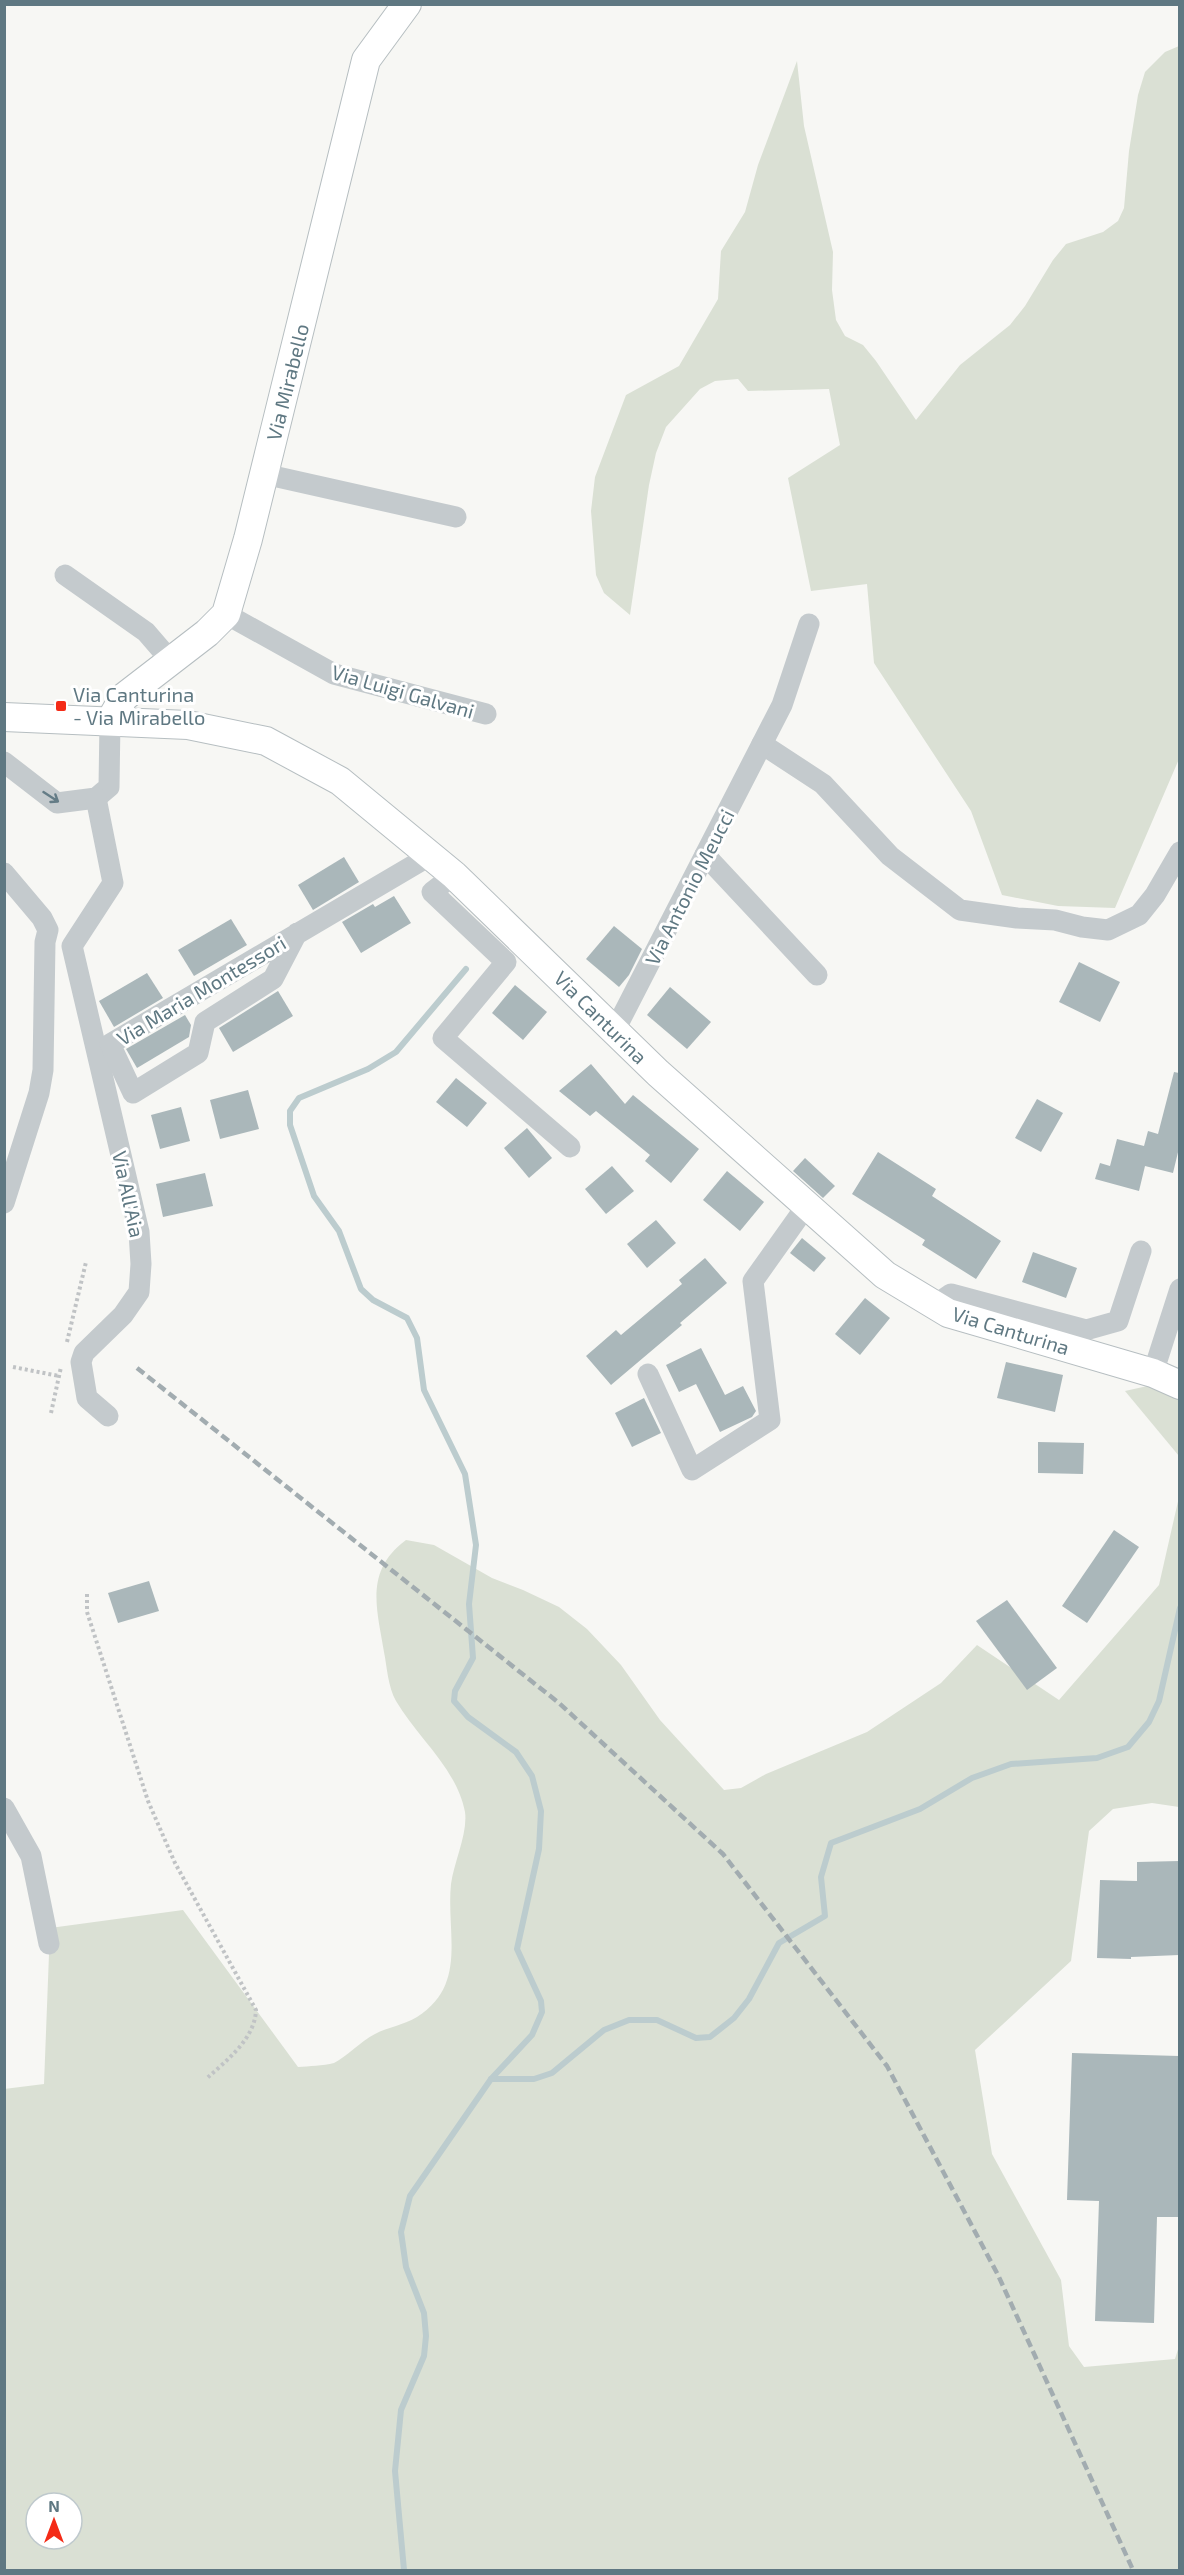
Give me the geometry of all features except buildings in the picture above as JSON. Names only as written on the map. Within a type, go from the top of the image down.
[{"type":"main road","name":"Via Mirabello","points":[[226,614],[264,474],[366,60],[407,4]]},
{"type":"main road","points":[[110,721],[124,697],[207,633],[226,614]]},
{"type":"main road","name":"Via Canturina","points":[[4,717],[188,725],[266,741],[340,781],[454,875],[658,1073],[885,1275],[948,1313],[1153,1373],[1179,1385]]},
{"type":"street","points":[[264,474],[456,517]]},
{"type":"street","points":[[65,574],[147,632],[171,661]]},
{"type":"street","name":"Via Luigi Galvani","points":[[226,614],[334,675],[486,714]]},
{"type":"street","name":"Via Antonio Meucci","points":[[615,1030],[782,705],[809,624]]},
{"type":"street","points":[[4,762],[57,803],[96,798],[109,787],[110,721]]},
{"type":"street","points":[[762,744],[823,784],[890,856],[960,910],[1017,918],[1055,920],[1082,927],[1108,930],[1139,915],[1155,895],[1179,852]]},
{"type":"street","name":"Via All'Aia","points":[[96,798],[112,883],[72,946],[139,1232],[141,1264],[139,1292],[123,1315],[84,1353],[81,1362],[87,1398],[108,1416]]},
{"type":"street","name":"Via Maria Montessori","points":[[297,933],[273,979],[205,1022],[198,1053],[134,1093],[110,1044],[297,933],[431,855]]},
{"type":"street","points":[[705,855],[818,975]]},
{"type":"street","points":[[4,873],[42,918],[48,930],[45,942],[43,1070],[39,1093],[4,1203]]},
{"type":"street","points":[[454,875],[432,892],[506,962],[442,1038],[570,1147]]},
{"type":"street","points":[[648,1374],[692,1470],[770,1420],[753,1281],[807,1205]]},
{"type":"street","points":[[935,1305],[951,1294],[1086,1330],[1118,1321],[1141,1251]]},
{"type":"street","points":[[1153,1373],[1179,1289]]},
{"type":"street","points":[[4,1808],[31,1856],[49,1944]]},
{"type":"path","points":[[64,1353],[86,1262]]},
{"type":"path","points":[[51,1413],[62,1365]]},
{"type":"path","points":[[13,1367],[59,1376]]},
{"type":"path","points":[[87,1594],[87,1612],[148,1802],[175,1863],[256,2010],[256,2022],[249,2033],[233,2055],[206,2079]]},
{"type":"shaded area","points":[[1179,46],[1179,759],[1115,908],[1058,906],[1002,895],[971,811],[874,663],[867,584],[811,591],[788,478],[840,445],[829,389],[748,391],[738,379],[715,381],[700,389],[666,427],[656,453],[649,485],[630,615],[604,593],[596,575],[591,511],[595,477],[626,395],[679,366],[718,299],[721,251],[745,212],[758,165],[797,61],[804,126],[833,252],[832,290],[836,320],[845,336],[863,345],[876,361],[916,420],[960,365],[1010,325],[1066,244],[1103,232],[1118,221],[1124,208],[1129,151],[1138,95],[1145,72],[1165,52]]},
{"type":"shaded area","points":[[1179,1379],[1179,1456],[1125,1391]]},
{"type":"shaded area","points":[[1179,1497],[1179,1807],[1152,1803],[1113,1809],[1089,1831],[1071,1961],[975,2050],[992,2154],[1061,2280],[1069,2346],[1084,2367],[1175,2359],[1179,2346],[1179,2570],[5,2570],[4,2089],[44,2084],[50,1928],[183,1910],[298,2067],[334,2063],[375,2034],[417,2017],[433,2004],[443,1990],[449,1974],[451,1957],[451,1884],[463,1838],[465,1812],[454,1782],[396,1701],[389,1683],[377,1606],[377,1592],[384,1565],[393,1552],[406,1540],[434,1545],[492,1578],[559,1607],[587,1629],[621,1665],[660,1720],[724,1790],[741,1788],[766,1774],[867,1732],[941,1683],[977,1645],[1059,1700],[1159,1585]]},
{"type":"waterway","points":[[404,2570],[395,2471],[401,2410],[424,2356],[426,2336],[424,2313],[406,2267],[401,2232],[410,2196],[491,2079],[532,2035],[542,2012],[541,2001],[517,1949],[539,1849],[541,1811],[532,1776],[516,1752],[468,1717],[454,1701],[455,1691],[473,1658],[469,1604],[476,1545],[465,1474],[424,1390],[417,1338],[407,1318],[373,1300],[361,1289],[339,1231],[314,1196],[290,1125],[290,1111],[299,1098],[368,1069],[396,1052],[466,969]]},
{"type":"waterway","points":[[491,2079],[534,2079],[552,2073],[604,2030],[629,2020],[657,2020],[696,2038],[710,2037],[734,2018],[749,1999],[779,1943],[825,1916],[821,1877],[831,1843],[920,1809],[972,1778],[1011,1764],[1097,1758],[1128,1747],[1149,1722],[1159,1701],[1180,1608]]},
{"type":"railway","points":[[137,1368],[559,1703],[723,1854],[887,2066],[998,2275],[1133,2570]]},
{"type":"place","name":"Via Canturina - Via Mirabello","points":[[61,706]]}]
